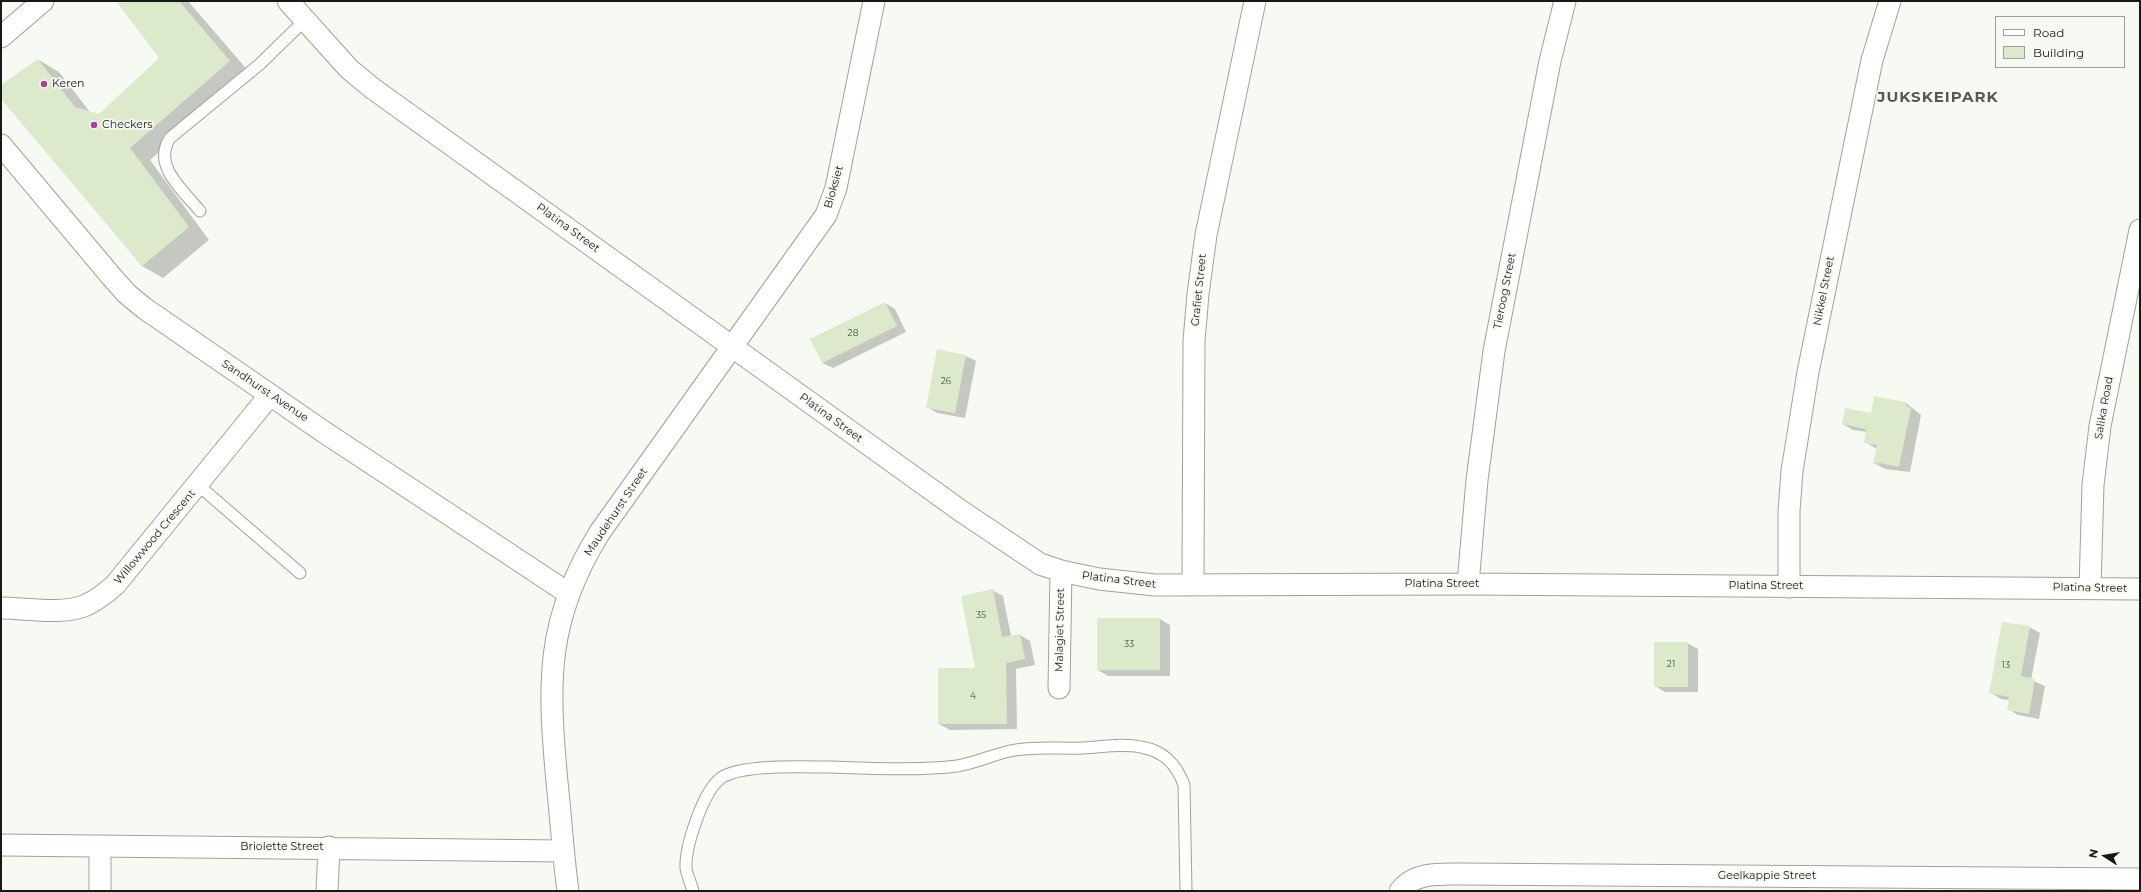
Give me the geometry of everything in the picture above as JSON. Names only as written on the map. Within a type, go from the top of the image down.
[{"type":"street","points":[[1,36],[43,1]]},
{"type":"street","name":"Platina Street","points":[[288,1],[349,69],[372,88],[961,511],[1040,564],[1061,572],[1099,579],[1155,585],[1468,584],[2140,589]]},
{"type":"street","name":"Bioksiet","points":[[732,346],[818,226],[831,201],[836,188],[874,1]]},
{"type":"street","name":"Grafiet Street","points":[[1193,584],[1194,341],[1198,294],[1206,235],[1255,1]]},
{"type":"street","name":"Tieroog Street","points":[[1468,584],[1481,444],[1494,351],[1550,62],[1565,1]]},
{"type":"street","name":"Nikkel Street","points":[[1788,587],[1789,511],[1792,470],[1808,372],[1872,60],[1890,1]]},
{"type":"street","name":"Sandhurst Avenue","points":[[1,145],[127,294],[150,313],[270,395],[568,593]]},
{"type":"street","name":"Salika Road","points":[[2090,588],[2096,458],[2100,426],[2132,308],[2140,230]]},
{"type":"street","name":"Maudehurst Street","points":[[568,891],[563,850],[551,688],[554,648],[568,593],[585,557],[600,532],[732,346]]},
{"type":"street","name":"Willowwood Crescent","points":[[1,608],[68,609],[79,607],[93,601],[115,585],[270,395]]},
{"type":"street","name":"Malagiet Street","points":[[1059,688],[1061,572]]},
{"type":"street","name":"Briolette Street","points":[[1,845],[563,850]]},
{"type":"street","points":[[100,846],[100,891]]},
{"type":"street","points":[[327,891],[329,848]]},
{"type":"street","name":"Geelkappie Street","points":[[1400,891],[1412,879],[1441,874],[1741,883],[2140,879]]},
{"type":"lane","points":[[200,211],[168,171],[163,159],[164,147],[170,138],[260,64],[305,20]]},
{"type":"lane","points":[[198,485],[300,574]]},
{"type":"lane","points":[[693,891],[686,868],[687,854],[696,824],[709,791],[720,778],[737,771],[749,769],[820,767],[954,766],[1024,749],[1126,745],[1151,749],[1164,755],[1170,760],[1180,774],[1184,785],[1186,891]]},
{"type":"building","points":[[116,1],[179,1],[230,61],[130,148],[189,227],[142,266],[1,99],[1,85],[38,59],[75,107],[99,114],[159,58]]},
{"type":"building","points":[[885,302],[897,326],[822,363],[810,339]]},
{"type":"building","points":[[937,349],[966,355],[955,413],[926,408]]},
{"type":"building","points":[[1874,396],[1906,402],[1906,406],[1911,408],[1899,467],[1880,463],[1873,464],[1877,445],[1864,443],[1866,429],[1842,424],[1845,408],[1871,413]]},
{"type":"building","points":[[993,589],[1002,637],[1020,634],[1025,659],[1006,663],[1007,724],[938,724],[938,668],[975,668],[961,596]]},
{"type":"building","points":[[1097,618],[1160,618],[1160,670],[1097,670]]},
{"type":"building","points":[[2002,622],[2030,626],[2021,676],[2035,679],[2029,714],[2007,710],[2009,697],[1989,693]]},
{"type":"building","points":[[1654,642],[1688,642],[1688,687],[1654,687]]},
{"type":"place","name":"Keren","points":[[44,84]]},
{"type":"place","name":"Checkers","points":[[94,125]]},
{"type":"district","name":"JUKSKEIPARK","points":[[1938,98]]}]
